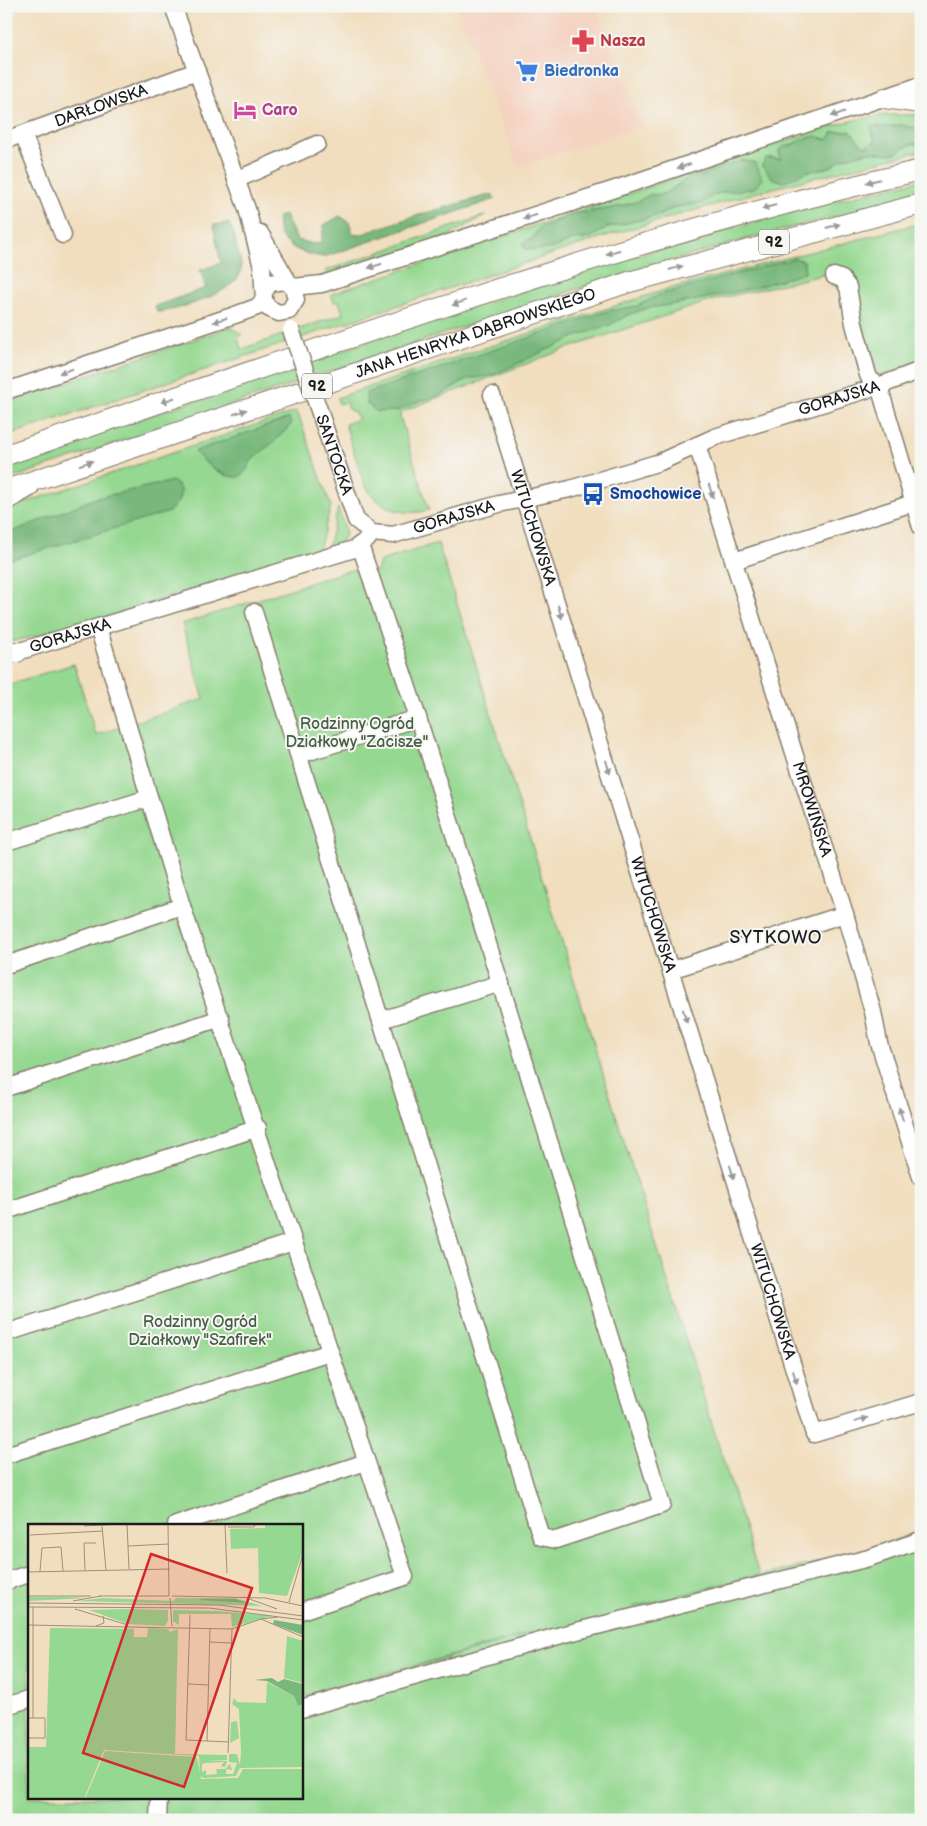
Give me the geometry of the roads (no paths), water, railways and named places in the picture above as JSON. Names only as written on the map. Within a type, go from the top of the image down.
[{"type":"main road","points":[[884,98],[921,103]]},
{"type":"main road","name":"JANA HENRYKA DĄBROWSKIEGO","points":[[6,454],[595,258],[774,206],[921,170]]},
{"type":"main road","name":"JANA HENRYKA DĄBROWSKIEGO","points":[[6,490],[629,282],[921,204]]},
{"type":"street","points":[[173,6],[247,209],[262,267],[264,296],[273,312],[285,313],[293,308],[296,300],[291,285],[275,262],[247,209]]},
{"type":"street","name":"DARŁOWSKA","points":[[6,140],[197,71]]},
{"type":"street","points":[[6,391],[257,306],[274,281],[291,285],[322,284],[627,185],[921,86]]},
{"type":"street","points":[[23,134],[63,235]]},
{"type":"street","points":[[236,180],[316,144]]},
{"type":"street","points":[[834,276],[842,279],[848,287],[854,324],[921,528]]},
{"type":"street","name":"SANTOCKA","points":[[285,313],[356,520],[372,533]]},
{"type":"street","name":"GORAJSKA","points":[[10,653],[354,549],[372,533],[379,535],[407,533],[525,498],[570,489],[660,462],[715,437],[874,381],[921,370]]},
{"type":"street","name":"WITUCHOWSKA","points":[[492,395],[671,970],[779,1327],[814,1434],[921,1402]]},
{"type":"street","name":"MROWIŃSKA","points":[[697,445],[845,914],[873,1012],[879,1043],[921,1177]]},
{"type":"street","points":[[6,502],[53,474]]},
{"type":"street","points":[[734,561],[913,503]]},
{"type":"street","points":[[254,612],[540,1537],[556,1540],[662,1505],[418,718],[360,545]]},
{"type":"street","points":[[98,627],[182,906],[258,1128],[293,1242],[405,1577],[302,1611]]},
{"type":"street","points":[[299,755],[418,718]]},
{"type":"street","points":[[6,842],[149,798]]},
{"type":"street","points":[[6,965],[182,906]]},
{"type":"street","points":[[671,970],[845,914]]},
{"type":"street","points":[[381,1020],[501,983]]},
{"type":"street","points":[[6,1088],[220,1018]]},
{"type":"street","points":[[6,1211],[258,1128]]},
{"type":"street","points":[[6,1333],[293,1242]]},
{"type":"street","points":[[6,1455],[330,1352]]},
{"type":"street","points":[[179,1524],[366,1462]]},
{"type":"street","points":[[302,1709],[565,1634],[869,1558],[921,1540]]},
{"type":"street","points":[[6,1581],[28,1574]]},
{"type":"street","points":[[6,1706],[28,1699]]},
{"type":"street","points":[[158,1820],[159,1798]]},
{"type":"place","name":"Nasza","points":[[583,41]]},
{"type":"place","name":"Biedronka","points":[[527,71]]},
{"type":"place","name":"Caro","points":[[245,110]]},
{"type":"place","name":"Smochowice","points":[[593,494]]},
{"type":"district","name":"SYTKOWO","points":[[776,937]]},
{"type":"park label","name":"Rodzinny Ogród Działkowy \"Zacisze\"","points":[[357,733]]},
{"type":"park label","name":"Rodzinny Ogród Działkowy \"Szafirek\"","points":[[200,1331]]}]
